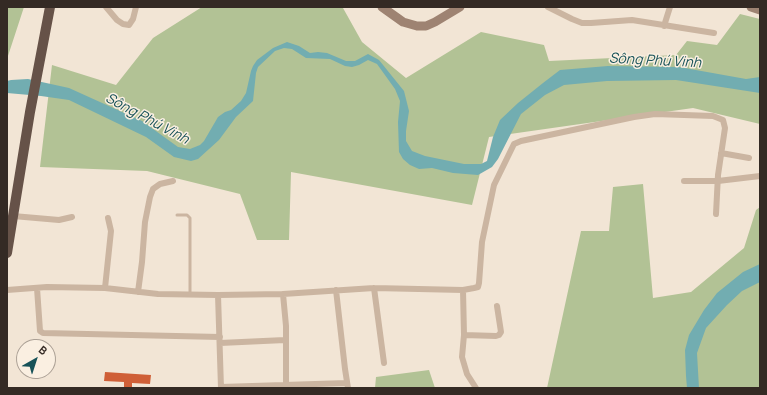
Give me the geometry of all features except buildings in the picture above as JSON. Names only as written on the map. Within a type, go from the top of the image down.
[{"type":"highway","points":[[7,253],[30,112],[50,7]]},
{"type":"main road","points":[[382,7],[403,22],[416,26],[426,26],[460,7]]},
{"type":"main road","points":[[751,7],[760,10]]},
{"type":"street","points":[[106,7],[117,20],[123,24],[129,25],[133,20],[136,7]]},
{"type":"street","points":[[548,7],[582,23],[629,20],[714,33]]},
{"type":"street","points":[[664,26],[670,7]]},
{"type":"street","points":[[7,290],[37,288],[105,288],[158,294],[218,295],[283,294],[374,288],[463,290],[478,287],[482,242],[491,195],[494,185],[516,142],[655,114],[696,114],[713,116],[723,120],[725,128],[718,181],[716,214]]},
{"type":"street","points":[[721,153],[749,158]]},
{"type":"street","points":[[684,181],[718,181],[760,176]]},
{"type":"street","points":[[138,292],[145,222],[150,197],[153,189],[160,184],[173,181]]},
{"type":"street","points":[[13,216],[62,220],[72,217]]},
{"type":"street","points":[[105,288],[111,232],[108,218]]},
{"type":"street","points":[[37,288],[40,331],[43,334],[220,340],[285,340]]},
{"type":"street","points":[[374,288],[384,363]]},
{"type":"street","points":[[218,295],[221,387],[348,385],[336,290]]},
{"type":"street","points":[[463,290],[464,335],[462,357],[468,374],[476,388]]},
{"type":"street","points":[[283,294],[286,386]]},
{"type":"street","points":[[464,335],[499,335],[501,332],[497,306]]},
{"type":"lane","points":[[177,215],[187,215],[190,218],[190,295]]},
{"type":"green space","points":[[7,7],[24,7],[7,59]]},
{"type":"green space","points":[[202,7],[343,8],[362,42],[406,78],[481,32],[544,45],[549,61],[676,55],[687,41],[717,45],[740,14],[760,19],[760,124],[693,108],[489,137],[472,205],[291,172],[289,240],[257,240],[240,194],[147,171],[40,167],[52,65],[116,85],[153,38]]},
{"type":"green space","points":[[643,184],[653,298],[691,292],[744,248],[756,210],[760,207],[760,388],[547,388],[581,231],[609,231],[613,187]]},
{"type":"green space","points":[[429,370],[435,388],[375,388],[376,377]]},
{"type":"water","points":[[287,42],[299,46],[310,53],[327,53],[346,61],[355,61],[368,54],[379,60],[404,91],[409,111],[406,141],[412,151],[425,156],[464,164],[481,164],[487,161],[493,137],[500,120],[518,103],[560,70],[608,66],[679,67],[746,79],[760,77],[760,93],[676,80],[607,81],[564,85],[545,95],[521,114],[498,159],[492,167],[478,175],[453,173],[432,168],[419,169],[410,165],[403,159],[399,152],[398,122],[400,101],[395,89],[377,64],[368,60],[352,67],[345,66],[330,59],[306,58],[292,49],[284,48],[275,51],[258,67],[253,101],[236,117],[219,140],[198,159],[191,161],[174,157],[146,137],[69,100],[7,93],[7,81],[11,80],[28,79],[69,88],[142,121],[178,147],[190,149],[200,145],[204,141],[218,117],[231,110],[241,101],[246,93],[251,71],[257,60],[273,48]]},
{"type":"water","points":[[760,264],[760,282],[742,291],[706,328],[697,353],[699,388],[687,388],[685,350],[689,335],[704,310],[717,293],[743,272]]},
{"type":"water label","name":"Sông Phú Vinh","points":[[655,61]]},
{"type":"water label","name":"Sông Phú Vinh","points":[[147,119]]}]
